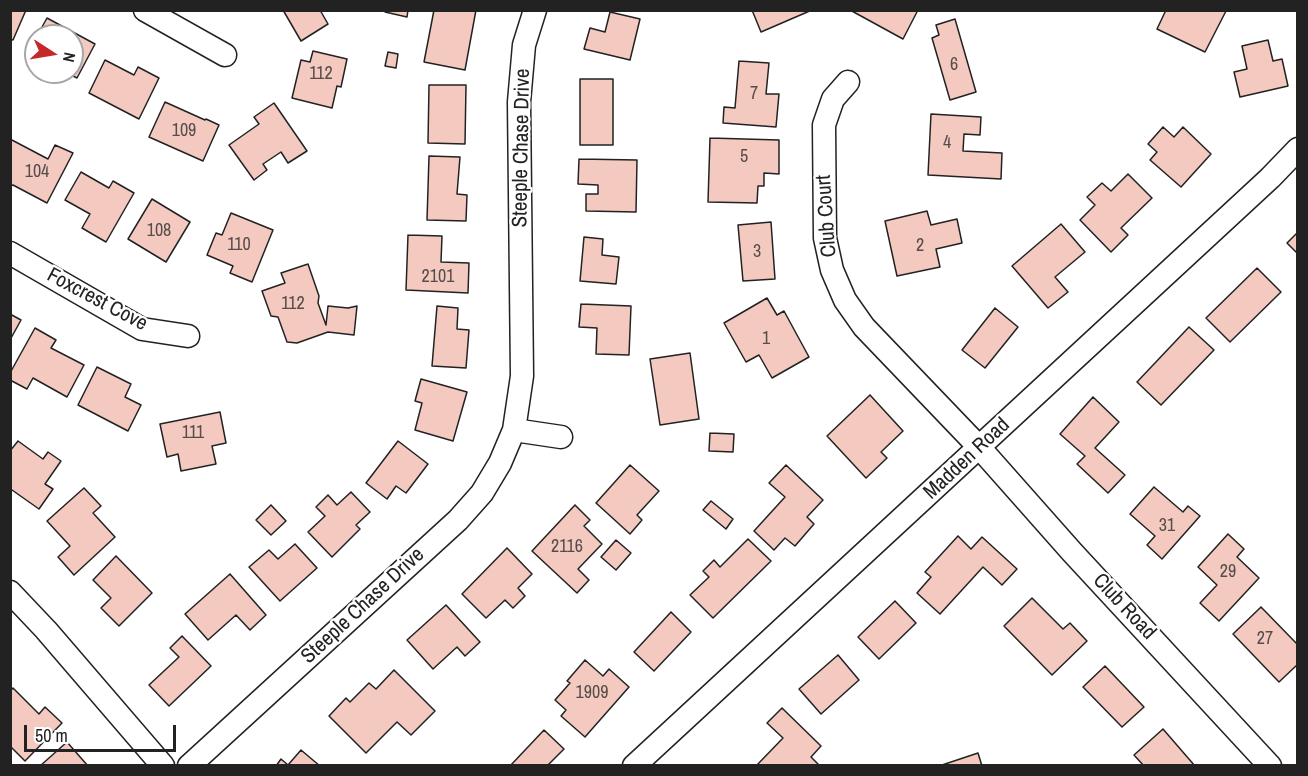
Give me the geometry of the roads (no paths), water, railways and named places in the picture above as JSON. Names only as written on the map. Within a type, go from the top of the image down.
[{"type":"street","points":[[145,10],[225,56]]},
{"type":"street","name":"Steeple Chase Drive","points":[[189,765],[458,520],[482,493],[500,463],[514,430],[522,376],[519,102],[524,45],[536,10]]},
{"type":"street","name":"Club Court","points":[[848,82],[833,99],[824,125],[823,217],[832,270],[845,300],[864,327],[979,447]]},
{"type":"street","name":"Madden Road","points":[[634,765],[1270,178],[1298,149]]},
{"type":"street","name":"Foxcrest Cove","points":[[10,253],[142,329],[188,336]]},
{"type":"street","points":[[514,430],[561,437]]},
{"type":"street","name":"Club Road","points":[[979,447],[1072,552],[1270,765]]},
{"type":"street","points":[[10,592],[163,765]]}]
